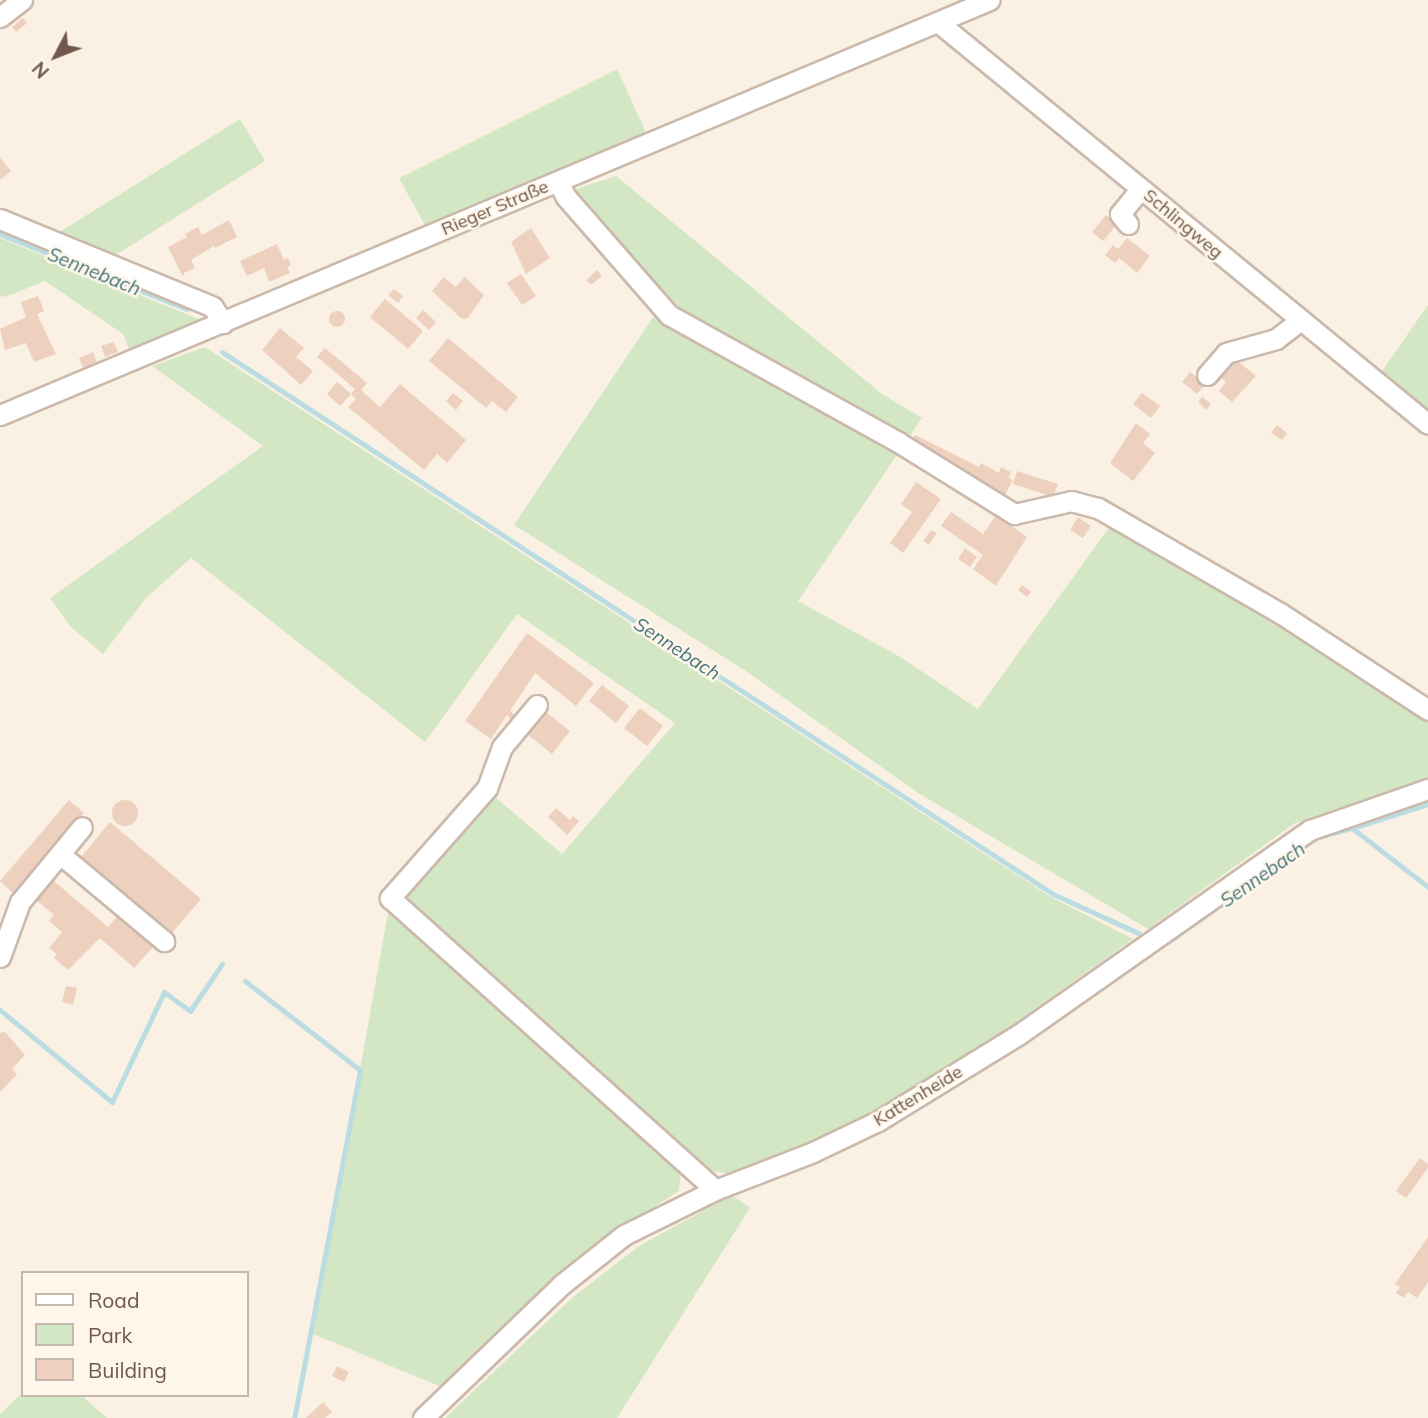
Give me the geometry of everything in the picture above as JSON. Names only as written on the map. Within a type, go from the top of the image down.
[{"type":"street","points":[[0,17],[22,0]]},
{"type":"street","name":"Rieger Straße","points":[[0,415],[989,0]]},
{"type":"street","name":"Schlingweg","points":[[939,23],[1299,321],[1428,424]]},
{"type":"street","points":[[558,182],[566,197],[669,315],[898,442],[1013,514],[1072,501],[1098,508],[1279,612],[1428,710]]},
{"type":"street","points":[[1128,225],[1121,214],[1140,189]]},
{"type":"street","points":[[0,219],[213,307],[223,323]]},
{"type":"street","points":[[1207,376],[1226,353],[1276,339],[1299,321]]},
{"type":"street","points":[[537,705],[502,747],[487,788],[390,898],[715,1190]]},
{"type":"street","name":"Kattenheide","points":[[423,1418],[561,1285],[624,1235],[715,1190],[813,1152],[878,1121],[1018,1035],[1310,830],[1428,789]]},
{"type":"street","points":[[0,957],[20,902],[82,827]]},
{"type":"street","points":[[60,854],[164,941]]},
{"type":"green space","points":[[617,69],[649,139],[428,231],[399,178]]},
{"type":"green space","points":[[240,119],[265,161],[114,256],[55,235]]},
{"type":"green space","points":[[616,176],[882,394],[922,418],[905,443],[671,312],[574,196],[576,189]]},
{"type":"green space","points":[[0,238],[206,322],[131,353],[123,334],[45,281],[5,297],[0,295]]},
{"type":"green space","points":[[1428,305],[1428,410],[1382,371]]},
{"type":"green space","points":[[658,310],[668,323],[897,455],[798,601],[902,658],[978,709],[1113,522],[1278,619],[1428,718],[1428,779],[1295,823],[1148,929],[918,793],[749,673],[514,525]]},
{"type":"green space","points":[[205,347],[1051,897],[1133,939],[987,1043],[873,1112],[809,1143],[731,1174],[698,1169],[408,901],[411,885],[476,807],[494,796],[562,854],[675,723],[517,614],[425,742],[191,558],[146,598],[103,654],[71,627],[50,598],[263,446],[152,366]]},
{"type":"green space","points":[[389,907],[681,1168],[679,1191],[604,1239],[444,1388],[313,1334]]},
{"type":"green space","points":[[732,1195],[750,1208],[617,1418],[445,1418],[573,1297],[639,1246]]},
{"type":"green space","points":[[21,1394],[21,1397],[83,1397],[107,1418],[0,1418],[0,1414]]},
{"type":"building","points":[[23,18],[27,23],[16,32],[12,27]]},
{"type":"building","points":[[0,158],[11,171],[0,180]]},
{"type":"building","points":[[1106,215],[1117,224],[1103,241],[1092,232]]},
{"type":"building","points":[[229,220],[237,237],[215,248],[214,246],[191,260],[195,268],[184,273],[183,277],[168,247],[187,237],[185,234],[198,227],[202,235]]},
{"type":"building","points":[[531,228],[550,258],[526,274],[511,242]]},
{"type":"building","points":[[1127,238],[1150,256],[1137,273],[1119,258],[1115,263],[1105,255],[1113,245],[1118,249]]},
{"type":"building","points":[[277,244],[284,260],[288,258],[291,265],[287,267],[290,273],[269,282],[264,268],[247,276],[240,261]]},
{"type":"building","points":[[597,270],[602,276],[591,285],[586,280]]},
{"type":"building","points":[[521,274],[536,296],[522,305],[507,283]]},
{"type":"building","points":[[444,277],[455,287],[465,277],[484,295],[468,318],[462,319],[432,291]]},
{"type":"building","points":[[394,289],[403,296],[398,303],[388,295]]},
{"type":"building","points":[[38,296],[44,311],[37,314],[56,354],[34,362],[26,343],[5,350],[0,329],[26,317],[21,302]]},
{"type":"building","points":[[385,299],[423,331],[408,349],[370,317]]},
{"type":"building","points":[[423,310],[436,322],[429,330],[416,318]]},
{"type":"building","points":[[337,311],[343,313],[343,325],[337,327],[331,325],[329,319],[331,313]]},
{"type":"building","points":[[280,328],[304,348],[296,357],[313,371],[301,385],[262,350]]},
{"type":"building","points":[[448,338],[518,397],[506,412],[492,401],[486,408],[429,361]]},
{"type":"building","points":[[114,342],[118,352],[105,357],[101,346]]},
{"type":"building","points":[[325,348],[367,383],[361,390],[380,407],[400,384],[466,440],[447,463],[437,454],[424,470],[348,407],[356,399],[351,394],[355,389],[317,357]]},
{"type":"building","points":[[93,352],[97,363],[83,368],[79,358]]},
{"type":"building","points":[[1234,358],[1256,376],[1232,402],[1219,391],[1226,382],[1219,376]]},
{"type":"building","points":[[1190,372],[1206,384],[1197,394],[1182,382]]},
{"type":"building","points":[[337,382],[351,394],[340,406],[327,394]]},
{"type":"building","points":[[453,393],[463,401],[456,410],[446,401]]},
{"type":"building","points":[[1142,393],[1160,406],[1151,418],[1133,404]]},
{"type":"building","points":[[1202,397],[1211,404],[1206,410],[1198,402]]},
{"type":"building","points":[[1136,423],[1150,434],[1143,443],[1155,453],[1133,481],[1110,463]]},
{"type":"building","points":[[1277,425],[1287,433],[1282,440],[1271,433]]},
{"type":"building","points":[[915,435],[979,467],[981,463],[999,473],[1001,467],[1011,472],[1009,478],[1013,480],[1004,497],[934,460],[937,453],[912,441]]},
{"type":"building","points":[[1017,471],[1058,484],[1053,497],[1013,484]]},
{"type":"building","points":[[916,482],[941,499],[903,553],[890,543],[912,512],[901,504]]},
{"type":"building","points":[[951,512],[983,534],[996,515],[1027,537],[996,586],[973,569],[983,555],[941,526]]},
{"type":"building","points":[[1078,517],[1091,526],[1083,538],[1070,530]]},
{"type":"building","points":[[931,530],[937,533],[929,545],[923,541]]},
{"type":"building","points":[[965,548],[977,557],[970,567],[958,559]]},
{"type":"building","points":[[1022,585],[1031,592],[1027,597],[1018,590]]},
{"type":"building","points":[[527,633],[594,683],[576,706],[535,673],[510,711],[518,717],[514,723],[507,715],[491,739],[465,721]]},
{"type":"building","points":[[602,685],[629,706],[616,723],[589,701]]},
{"type":"building","points":[[541,708],[570,731],[552,754],[523,731]]},
{"type":"building","points":[[640,708],[663,726],[647,746],[624,728]]},
{"type":"building","points":[[69,800],[84,813],[15,895],[0,881]]},
{"type":"building","points":[[125,800],[134,804],[138,813],[134,822],[125,826],[116,822],[112,813],[116,804]]},
{"type":"building","points":[[556,808],[570,820],[573,816],[579,821],[567,835],[548,817]]},
{"type":"building","points":[[110,822],[201,899],[171,934],[81,857]]},
{"type":"building","points":[[48,876],[108,927],[123,909],[135,919],[129,926],[153,947],[134,968],[100,938],[68,970],[54,958],[57,954],[49,948],[62,932],[49,921],[54,915],[31,896]]},
{"type":"building","points":[[66,986],[77,988],[73,1005],[62,1002]]},
{"type":"building","points":[[5,1032],[25,1055],[12,1069],[17,1074],[0,1092],[0,1033]]},
{"type":"building","points":[[1420,1158],[1428,1164],[1428,1168],[1406,1198],[1396,1191]]},
{"type":"building","points":[[1428,1237],[1428,1282],[1417,1298],[1408,1292],[1404,1298],[1396,1293],[1400,1287],[1395,1284]]},
{"type":"building","points":[[337,1366],[349,1372],[344,1382],[332,1376]]},
{"type":"building","points":[[323,1402],[332,1412],[325,1418],[306,1418]]},
{"type":"waterway","name":"Sennebach","points":[[0,234],[187,309]]},
{"type":"waterway","name":"Sennebach","points":[[222,352],[1053,894],[1138,933]]},
{"type":"waterway","points":[[1352,828],[1428,804]]},
{"type":"waterway","name":"Sennebach","points":[[1318,837],[1352,828],[1428,887]]},
{"type":"waterway","name":"Sennebach","points":[[1169,941],[1310,842]]},
{"type":"waterway","points":[[0,1010],[112,1102],[164,992],[190,1011],[222,964]]},
{"type":"waterway","points":[[245,981],[360,1070],[294,1418]]}]
